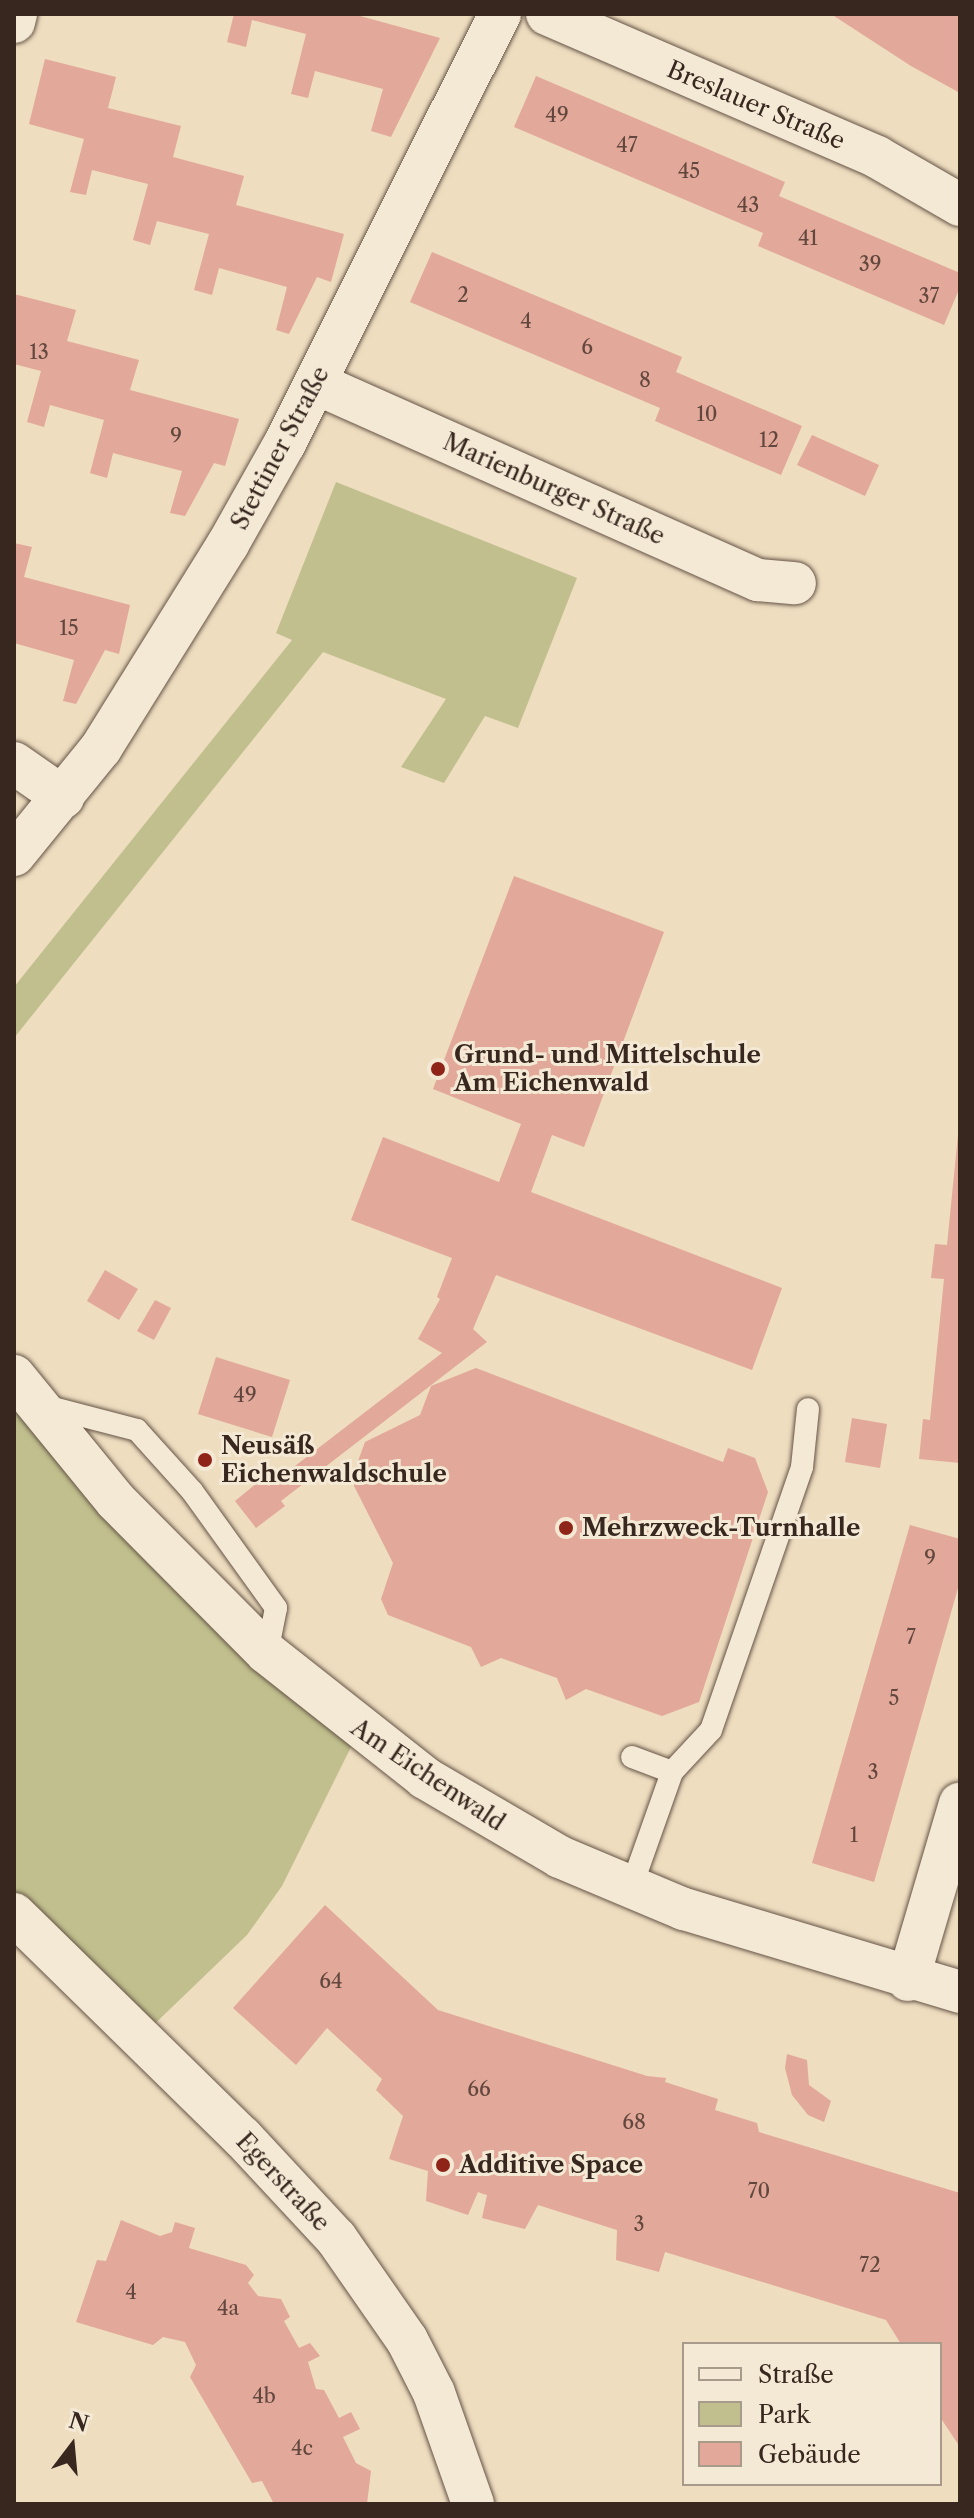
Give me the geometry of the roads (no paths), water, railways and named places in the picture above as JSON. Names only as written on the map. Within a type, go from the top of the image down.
[{"type":"street","points":[[14,22],[16,14]]},
{"type":"street","name":"Stettiner Straße","points":[[14,855],[63,797],[175,634],[315,383],[500,14]]},
{"type":"street","name":"Breslauer Straße","points":[[547,14],[877,157],[960,205]]},
{"type":"street","name":"Marienburger Straße","points":[[315,383],[758,580],[795,583]]},
{"type":"street","points":[[14,763],[63,797]]},
{"type":"street","name":"Am Eichenwald","points":[[20,1399],[267,1653],[425,1778],[504,1827],[631,1888],[908,1980],[960,1992]]},
{"type":"street","points":[[908,1980],[960,1803]]},
{"type":"street","name":"Egerstraße","points":[[14,1914],[242,2137],[336,2238],[407,2340],[434,2393],[473,2504]]},
{"type":"lane","points":[[20,1399],[137,1430],[192,1491],[276,1608],[267,1653]]},
{"type":"lane","points":[[631,1888],[672,1772],[711,1730],[802,1467],[808,1409]]},
{"type":"lane","points":[[632,1757],[672,1772]]},
{"type":"place","name":"Grund- und Mittelschule Am Eichenwald","points":[[438,1069]]},
{"type":"place","name":"Neusäß Eichenwaldschule","points":[[205,1460]]},
{"type":"place","name":"Mehrzweck-Turnhalle","points":[[566,1528]]},
{"type":"place","name":"Additive Space","points":[[443,2165]]}]
